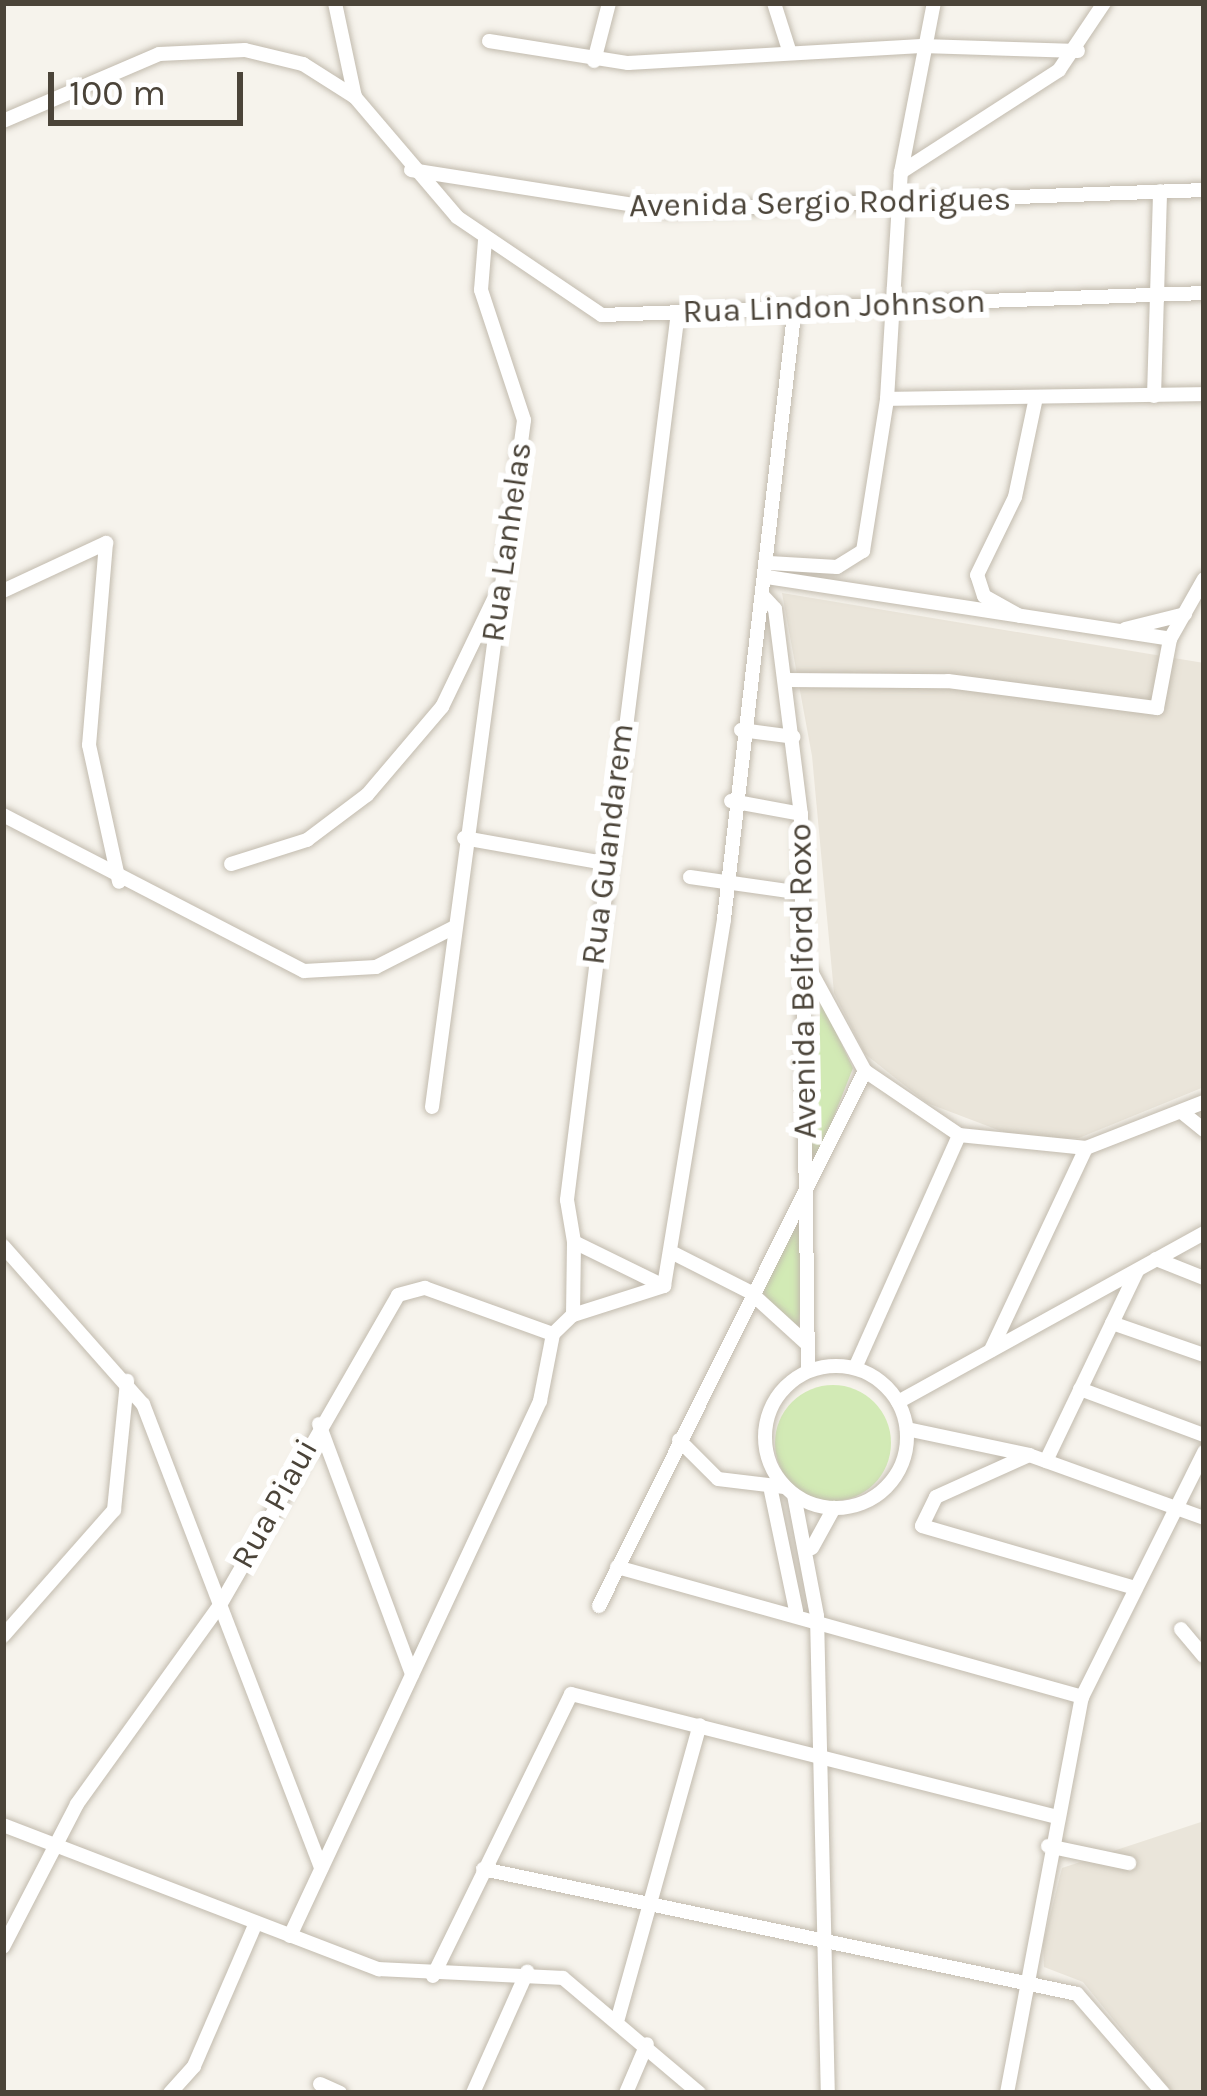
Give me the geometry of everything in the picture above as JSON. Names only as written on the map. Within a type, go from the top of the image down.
[{"type":"street","points":[[335,3],[356,97]]},
{"type":"street","points":[[594,61],[609,3]]},
{"type":"street","points":[[774,3],[788,50]]},
{"type":"street","points":[[768,570],[857,559],[887,399],[901,172],[934,3]]},
{"type":"street","points":[[901,172],[1078,51],[1104,3]]},
{"type":"street","points":[[489,41],[594,61],[922,46],[1078,51]]},
{"type":"street","points":[[3,121],[173,51],[302,64],[356,97],[411,170],[485,240]]},
{"type":"street","name":"Avenida Sergio Rodrigues","points":[[411,170],[631,209],[899,205],[1204,190]]},
{"type":"street","points":[[1154,396],[1160,191]]},
{"type":"street","name":"Rua Lindon Johnson","points":[[485,240],[602,315],[1204,293]]},
{"type":"street","name":"Rua Lanhelas","points":[[432,1107],[494,599],[524,419],[481,290],[485,240]]},
{"type":"street","points":[[664,1286],[675,1255],[731,801],[768,570],[795,307]]},
{"type":"street","name":"Rua Guandarem","points":[[574,1242],[568,1172],[678,312]]},
{"type":"street","points":[[887,399],[1204,394]]},
{"type":"street","points":[[1029,620],[978,587],[1015,497],[1036,397]]},
{"type":"street","points":[[3,591],[106,543],[89,745],[119,882]]},
{"type":"street","points":[[768,570],[1029,620],[1170,639]]},
{"type":"street","points":[[786,680],[948,681],[1157,709],[1170,639],[1204,579]]},
{"type":"street","name":"Avenida Belford Roxo","points":[[764,597],[786,680],[801,814],[808,964],[808,1372]]},
{"type":"street","points":[[231,864],[307,840],[367,794],[442,707],[494,599]]},
{"type":"street","points":[[1119,630],[1185,614]]},
{"type":"street","points":[[741,730],[794,737]]},
{"type":"street","points":[[731,801],[801,814]]},
{"type":"street","points":[[3,815],[119,882],[304,971],[376,967],[453,928]]},
{"type":"street","points":[[464,838],[605,863]]},
{"type":"street","points":[[690,877],[803,892]]},
{"type":"street","points":[[808,964],[865,1071],[959,1135],[1085,1148],[1204,1102]]},
{"type":"street","points":[[599,1606],[750,1292],[865,1071]]},
{"type":"street","points":[[1184,1113],[1204,1130]]},
{"type":"street","points":[[855,1368],[959,1135]]},
{"type":"street","points":[[991,1351],[1085,1148]]},
{"type":"street","points":[[898,1402],[1204,1233]]},
{"type":"street","points":[[573,1316],[574,1242],[664,1286]]},
{"type":"street","points":[[3,1246],[127,1381],[321,1867]]},
{"type":"street","points":[[675,1255],[750,1292],[807,1344]]},
{"type":"street","points":[[1156,1259],[1204,1278]]},
{"type":"street","points":[[1046,1461],[1138,1270]]},
{"type":"street","points":[[290,1936],[540,1401],[554,1334],[573,1316],[664,1286]]},
{"type":"street","name":"Rua Piaui","points":[[3,1947],[53,1844],[220,1605],[388,1305],[409,1289],[554,1334]]},
{"type":"street","points":[[1112,1323],[1204,1355]]},
{"type":"street","points":[[812,1548],[834,1508],[889,1484],[907,1429],[898,1402],[855,1368],[808,1372],[767,1417],[767,1457],[812,1548],[818,1616],[820,1944],[828,2093]]},
{"type":"street","points":[[3,1636],[115,1510],[127,1381]]},
{"type":"street","points":[[1080,1389],[1204,1435]]},
{"type":"street","points":[[319,1424],[412,1674]]},
{"type":"street","points":[[907,1429],[1029,1455],[1204,1518]]},
{"type":"street","points":[[679,1440],[718,1479],[783,1491],[834,1508]]},
{"type":"street","points":[[1007,2093],[1048,1846],[1082,1697],[1204,1452]]},
{"type":"street","points":[[1029,1455],[936,1497],[922,1526],[1135,1588]]},
{"type":"street","points":[[783,1491],[796,1611]]},
{"type":"street","points":[[617,1567],[818,1616],[1082,1697]]},
{"type":"street","points":[[1181,1629],[1204,1656]]},
{"type":"street","points":[[433,1976],[566,1697],[700,1725],[1054,1816]]},
{"type":"street","points":[[618,2018],[700,1725]]},
{"type":"street","points":[[3,1825],[290,1936],[433,1976],[527,1972],[563,1978],[618,2018],[699,2093]]},
{"type":"street","points":[[1048,1846],[1129,1863]]},
{"type":"street","points":[[483,1869],[1086,1997],[1163,2093]]},
{"type":"street","points":[[170,2093],[194,2066],[256,1923]]},
{"type":"street","points":[[473,2093],[527,1972]]},
{"type":"street","points":[[626,2093],[647,2044]]},
{"type":"street","points":[[320,2084],[340,2093]]},
{"type":"shaded area","points":[[782,593],[1204,663],[1204,1087],[1079,1138],[1022,1139],[927,1103],[865,1054],[834,993],[812,756]]},
{"type":"shaded area","points":[[1204,1821],[1204,2093],[1173,2093],[1083,1982],[1044,1967],[1043,1944],[1062,1868]]},
{"type":"green space","points":[[821,1001],[853,1068],[808,1182],[799,1328],[759,1296],[808,1181]]},
{"type":"green space","points":[[833,1385],[855,1390],[874,1402],[886,1421],[891,1443],[886,1465],[874,1484],[855,1496],[833,1501],[811,1496],[792,1484],[780,1465],[775,1443],[780,1421],[792,1402],[811,1390]]}]
